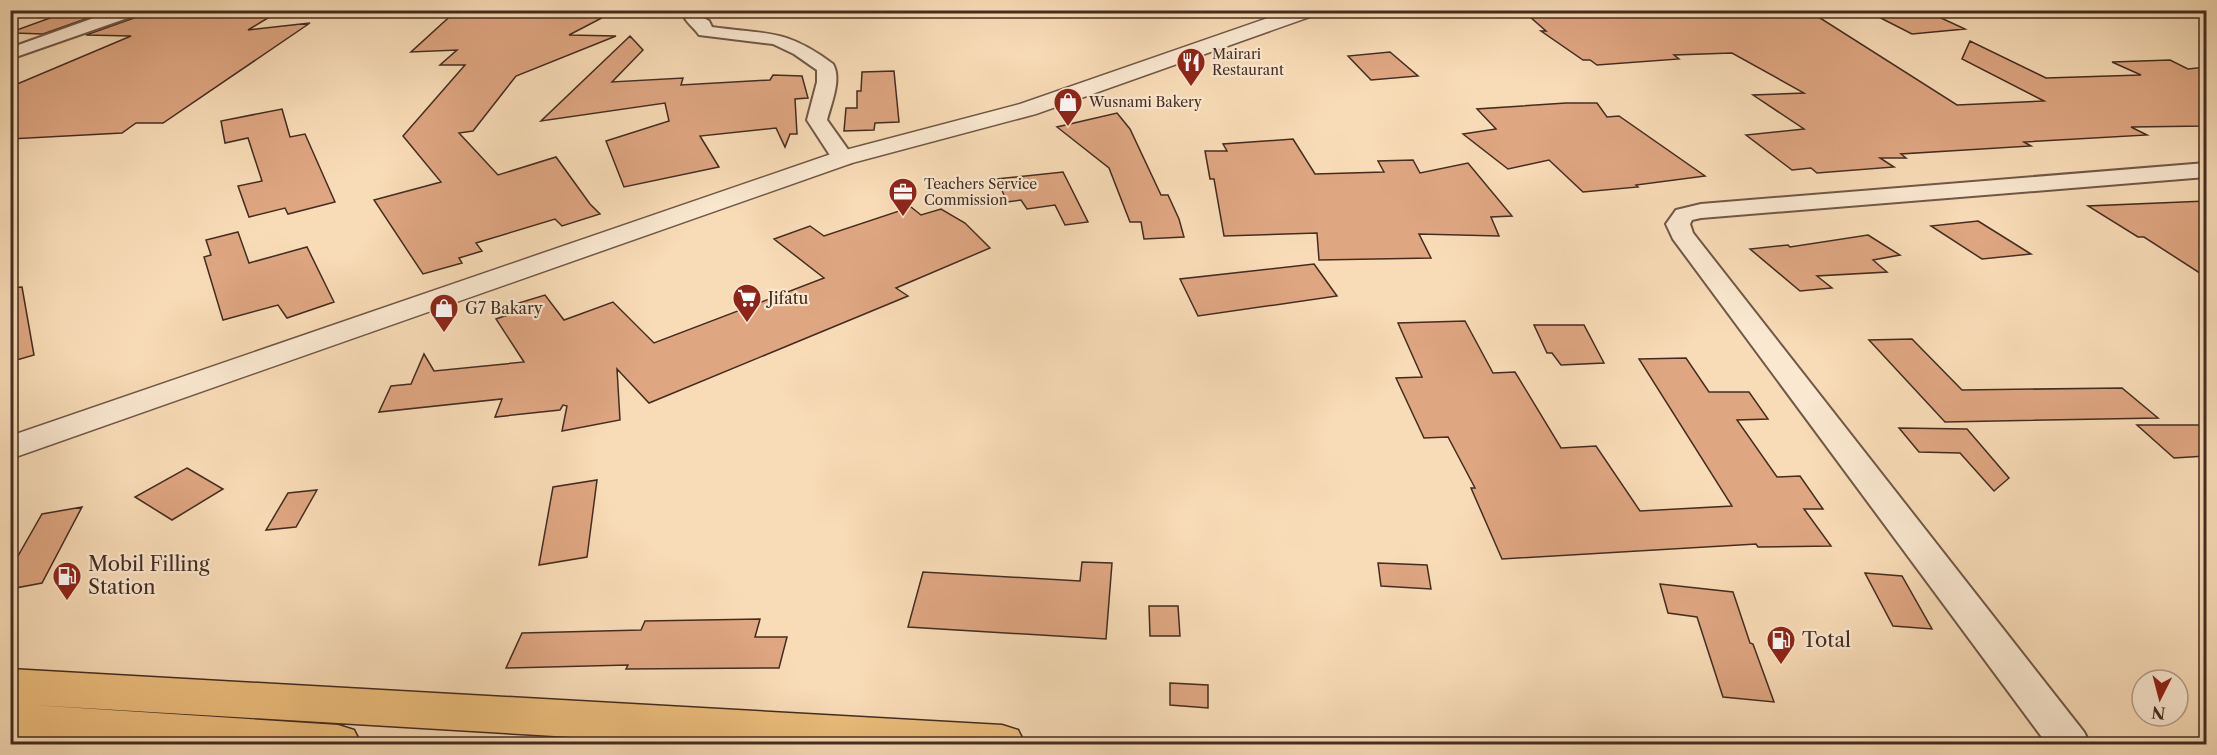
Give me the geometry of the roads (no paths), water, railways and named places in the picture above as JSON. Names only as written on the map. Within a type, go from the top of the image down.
[{"type":"highway","points":[[10,686],[1002,744]]},
{"type":"highway","points":[[10,722],[338,744]]},
{"type":"street","points":[[10,54],[132,10]]},
{"type":"street","points":[[690,10],[691,17],[703,24],[705,31],[726,35],[774,38],[809,55],[826,69],[826,82],[817,120],[843,158]]},
{"type":"street","points":[[10,448],[843,158],[1028,109],[1311,10]]},
{"type":"street","points":[[2070,744],[1681,234],[1678,224],[1684,215],[1701,211],[2206,170]]},
{"type":"place","name":"Mairari Restaurant","points":[[1191,88]]},
{"type":"place","name":"Wusnami Bakery","points":[[1068,128]]},
{"type":"place","name":"Teachers Service Commission","points":[[903,218]]},
{"type":"place","name":"Jifatu","points":[[747,324]]},
{"type":"place","name":"G7 Bakary","points":[[444,334]]},
{"type":"place","name":"Mobil Filling Station","points":[[67,602]]},
{"type":"place","name":"Total","points":[[1781,666]]}]
